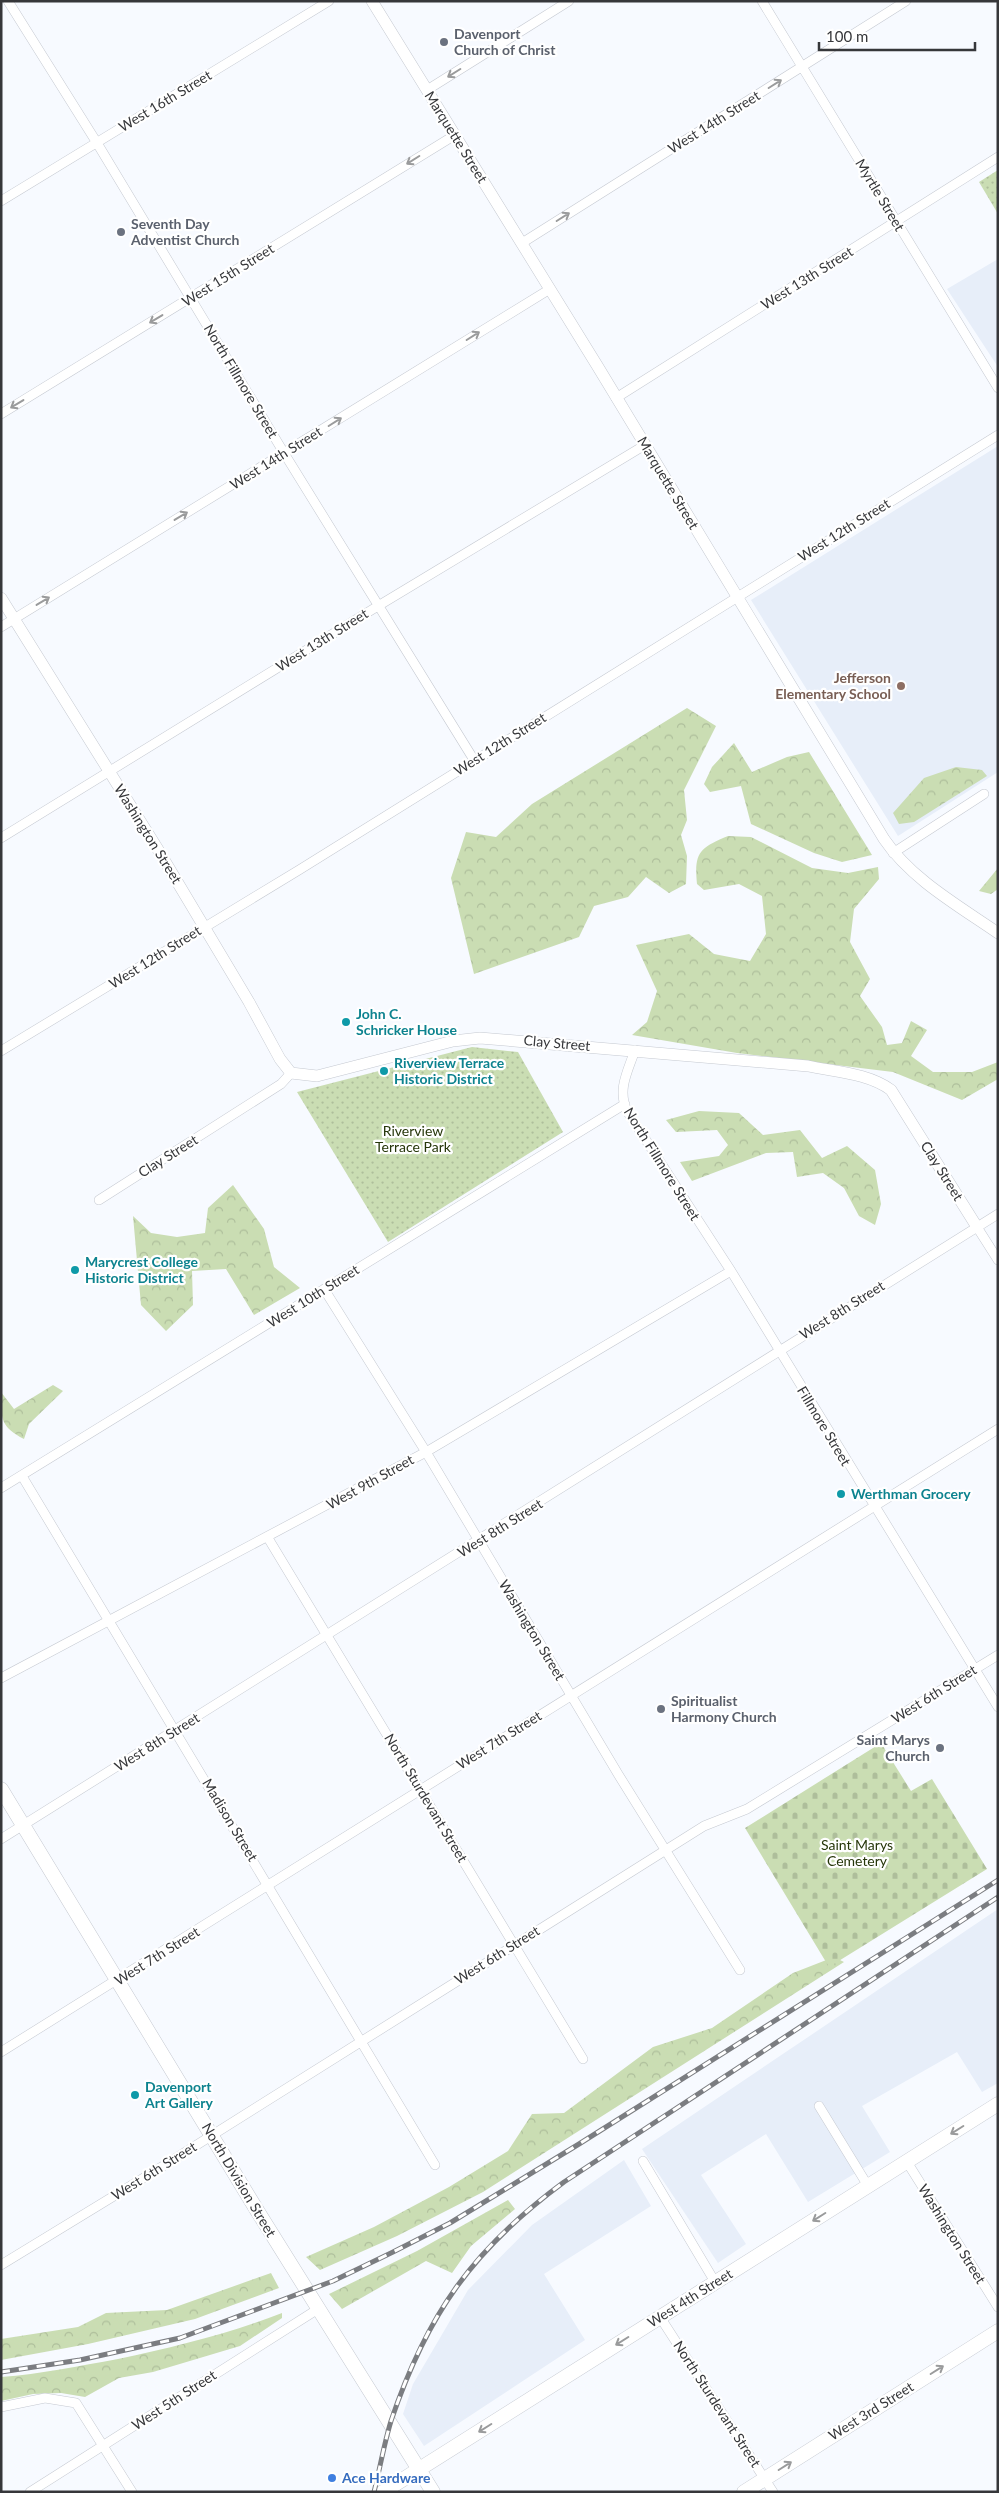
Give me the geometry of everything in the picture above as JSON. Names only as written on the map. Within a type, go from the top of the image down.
[{"type":"main road","name":"North Division Street","points":[[1,1789],[25,1824],[318,2310],[434,2492]]},
{"type":"main road","name":"West 4th Street","points":[[383,2492],[998,2104]]},
{"type":"main road","name":"West 3rd Street","points":[[744,2492],[998,2331]]},
{"type":"street","name":"North Fillmore Street","points":[[8,1],[97,143],[284,453],[474,760]]},
{"type":"street","name":"West 16th Street","points":[[1,201],[329,1]]},
{"type":"street","name":"Marquette Street","points":[[372,1],[550,288],[893,853],[913,872],[998,932]]},
{"type":"street","points":[[427,90],[569,1]]},
{"type":"street","name":"Myrtle Street","points":[[762,1],[998,388]]},
{"type":"street","name":"West 14th Street","points":[[522,243],[906,1]]},
{"type":"street","name":"West 15th Street","points":[[1,414],[455,135]]},
{"type":"street","name":"West 13th Street","points":[[616,398],[998,157]]},
{"type":"street","name":"West 14th Street","points":[[1,627],[550,288]]},
{"type":"street","name":"West 12th Street","points":[[1,1052],[998,435]]},
{"type":"street","name":"West 13th Street","points":[[1,838],[378,606],[645,445]]},
{"type":"street","name":"Washington Street","points":[[1,598],[204,927],[280,1059],[291,1073]]},
{"type":"street","points":[[893,853],[984,794]]},
{"type":"street","name":"Clay Street","points":[[99,1200],[281,1084],[291,1073],[317,1076],[453,1041],[480,1038],[808,1066],[861,1076],[882,1084],[891,1090],[977,1227]]},
{"type":"street","name":"North Fillmore Street","points":[[635,1050],[622,1088],[624,1104],[730,1271]]},
{"type":"street","name":"West 10th Street","points":[[1,1488],[624,1104]]},
{"type":"street","name":"West 8th Street","points":[[1,1839],[328,1636],[779,1350],[998,1214]]},
{"type":"street","points":[[977,1227],[998,1260]]},
{"type":"street","name":"Fillmore Street","points":[[730,1271],[873,1507],[998,1707]]},
{"type":"street","name":"West 9th Street","points":[[1,1678],[268,1538],[426,1452],[730,1271]]},
{"type":"street","name":"Washington Street","points":[[324,1289],[426,1452],[571,1696],[740,1970]]},
{"type":"street","name":"West 7th Street","points":[[1,2052],[270,1886],[420,1790],[998,1429]]},
{"type":"street","name":"Madison Street","points":[[22,1476],[270,1886],[435,2165]]},
{"type":"street","name":"North Sturdevant Street","points":[[268,1538],[583,2059]]},
{"type":"street","name":"West 6th Street","points":[[1,2265],[704,1826],[748,1810],[998,1655]]},
{"type":"street","points":[[819,2106],[868,2186]]},
{"type":"street","points":[[644,2161],[715,2282]]},
{"type":"street","name":"Washington Street","points":[[907,2162],[998,2307]]},
{"type":"street","name":"West 5th Street","points":[[30,2492],[318,2310]]},
{"type":"street","name":"North Sturdevant Street","points":[[660,2317],[773,2492]]},
{"type":"street","points":[[1,2407],[45,2398],[76,2403],[132,2492]]},
{"type":"shaded area","points":[[998,259],[998,367],[947,289]]},
{"type":"shaded area","name":"Jefferson Elementary School","points":[[998,446],[998,772],[898,836],[751,600]]},
{"type":"shaded area","points":[[998,1909],[998,2083],[982,2092],[957,2052],[862,2106],[890,2152],[808,2202],[766,2134],[701,2175],[746,2244],[718,2263],[642,2149]]},
{"type":"shaded area","points":[[624,2160],[651,2206],[544,2274],[585,2340],[424,2446],[403,2414],[413,2384],[468,2290],[532,2225]]},
{"type":"green space","points":[[998,170],[998,214],[979,182]]},
{"type":"green space","points":[[687,708],[716,726],[684,790],[687,820],[681,835],[687,856],[686,884],[669,893],[646,877],[628,897],[594,906],[579,937],[474,974],[451,878],[466,832],[496,837],[532,804]]},
{"type":"green space","points":[[734,743],[752,772],[787,757],[809,752],[872,855],[842,862],[814,853],[751,824],[741,786],[710,792],[704,784],[712,767]]},
{"type":"green space","points":[[956,767],[982,770],[987,776],[914,822],[899,824],[893,813],[924,778]]},
{"type":"green space","points":[[728,836],[751,837],[812,868],[848,873],[878,867],[879,879],[854,909],[850,942],[870,979],[860,996],[882,1027],[887,1045],[902,1043],[911,1021],[927,1030],[911,1056],[933,1072],[972,1072],[998,1062],[998,1079],[962,1100],[893,1072],[737,1053],[632,1035],[647,1022],[657,991],[636,945],[689,934],[714,954],[750,961],[766,934],[762,896],[739,884],[704,890],[697,884],[696,865],[700,853],[711,844]]},
{"type":"green space","points":[[998,868],[998,889],[991,894],[979,891]]},
{"type":"green space","name":"Riverview Terrace Park","points":[[472,1047],[518,1052],[563,1132],[388,1242],[297,1092]]},
{"type":"green space","points":[[699,1111],[739,1113],[763,1135],[800,1130],[822,1158],[847,1146],[875,1170],[881,1204],[875,1225],[859,1216],[844,1188],[823,1173],[797,1177],[793,1152],[766,1153],[692,1181],[680,1162],[719,1156],[728,1145],[717,1130],[676,1132],[666,1120]]},
{"type":"green space","points":[[233,1185],[264,1229],[274,1267],[300,1288],[254,1315],[226,1269],[192,1271],[193,1305],[166,1331],[141,1305],[133,1216],[151,1233],[177,1237],[205,1233],[208,1208]]},
{"type":"green space","points":[[53,1385],[63,1391],[29,1424],[24,1439],[6,1426],[1,1409],[1,1392],[14,1409]]},
{"type":"green space","name":"Saint Marys Cemetery","points":[[881,1743],[911,1791],[932,1779],[987,1869],[829,1967],[745,1828]]},
{"type":"green space","points":[[834,1957],[844,1962],[483,2192],[397,2236],[320,2270],[306,2257],[374,2227],[449,2187],[508,2151],[532,2114],[564,2113],[653,2047],[712,2028],[793,1973]]},
{"type":"green space","points":[[508,2200],[515,2209],[471,2246],[452,2273],[426,2261],[342,2309],[329,2294],[417,2251]]},
{"type":"green space","points":[[271,2273],[279,2288],[195,2319],[88,2344],[1,2360],[1,2339],[78,2327],[106,2313],[167,2310]]},
{"type":"green space","points":[[282,2313],[282,2318],[240,2346],[153,2372],[119,2378],[85,2397],[61,2393],[33,2394],[1,2401],[1,2377],[60,2370],[180,2345],[221,2334]]},
{"type":"railway","points":[[1,2372],[80,2360],[180,2338],[333,2281],[393,2252],[450,2223],[579,2144],[998,1880]]},
{"type":"railway","points":[[374,2492],[391,2421],[420,2348],[457,2286],[504,2233],[532,2207],[564,2182],[998,1897]]},
{"type":"place","name":"Davenport Church of Christ","points":[[444,42]]},
{"type":"place","name":"Seventh Day Adventist Church","points":[[121,232]]},
{"type":"place","name":"Jefferson Elementary School","points":[[901,686]]},
{"type":"place","name":"John C. Schricker House","points":[[346,1022]]},
{"type":"place","name":"Riverview Terrace Historic District","points":[[384,1071]]},
{"type":"place","name":"Marycrest College Historic District","points":[[75,1270]]},
{"type":"place","name":"Werthman Grocery","points":[[841,1494]]},
{"type":"place","name":"Spiritualist Harmony Church","points":[[661,1709]]},
{"type":"place","name":"Saint Marys Church","points":[[940,1748]]},
{"type":"place","name":"Davenport Art Gallery","points":[[135,2095]]},
{"type":"place","name":"Ace Hardware","points":[[332,2478]]}]
